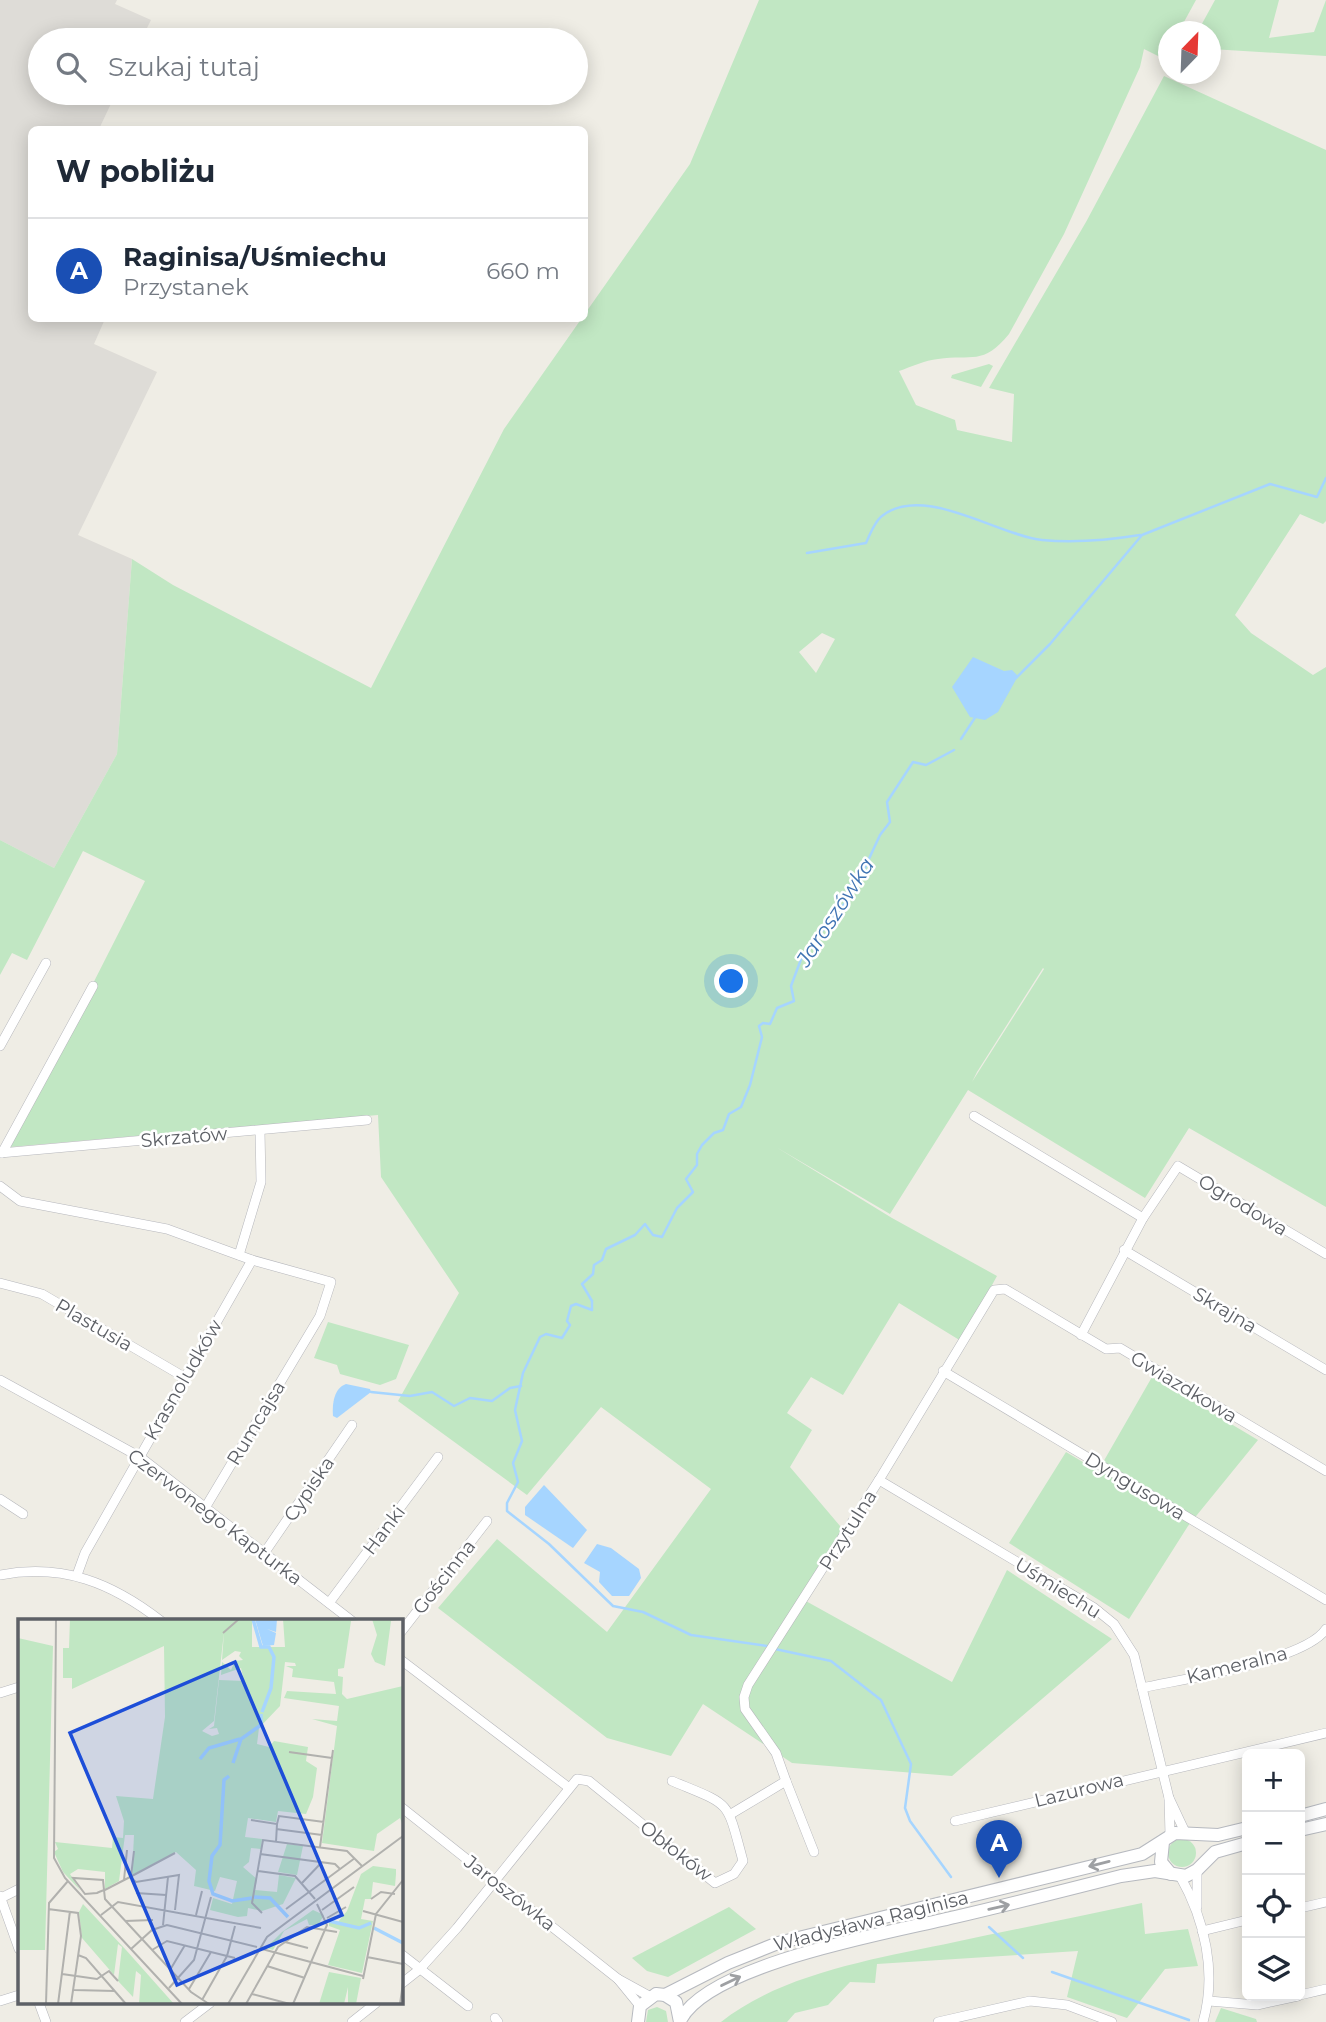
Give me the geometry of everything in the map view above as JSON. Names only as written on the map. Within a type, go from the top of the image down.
[{"type":"main road","points":[[1305,1815],[1326,1809]]},
{"type":"main road","points":[[1305,1829],[1326,1824]]},
{"type":"main road","points":[[1242,1829],[1218,1835],[1188,1833],[1167,1838],[1159,1857],[1175,1875],[1200,1867],[1215,1852],[1242,1844]]},
{"type":"main road","points":[[1188,1833],[1203,1849],[1200,1867]]},
{"type":"main road","name":"Władysława Raginisa","points":[[666,1995],[729,1963],[778,1943],[1142,1854],[1167,1838]]},
{"type":"main road","name":"Władysława Raginisa","points":[[681,2020],[693,2003],[712,1990],[790,1958],[1121,1876],[1155,1871],[1175,1875]]},
{"type":"main road","points":[[639,2013],[666,1995],[678,2006],[681,2020]]},
{"type":"street","points":[[0,1046],[46,963]]},
{"type":"street","name":"Skrzatów","points":[[1,1153],[93,986]]},
{"type":"street","points":[[974,1116],[1143,1218]]},
{"type":"street","name":"Skrzatów","points":[[1,1153],[367,1120]]},
{"type":"street","points":[[239,1255],[261,1182],[260,1131]]},
{"type":"street","name":"Ogrodowa","points":[[1081,1335],[1124,1250],[1178,1167],[1326,1254]]},
{"type":"street","points":[[0,1186],[20,1201],[167,1229],[251,1259]]},
{"type":"street","name":"Skrajna","points":[[1124,1250],[1326,1370]]},
{"type":"street","name":"Rumcajsa","points":[[205,1508],[320,1316],[331,1282],[251,1259]]},
{"type":"street","name":"Krasnoludków","points":[[77,1575],[85,1553],[251,1259]]},
{"type":"street","name":"Plastusia","points":[[0,1283],[41,1294],[184,1377]]},
{"type":"street","name":"Gwiazdkowa","points":[[1005,1289],[1106,1349],[1120,1348],[1326,1471]]},
{"type":"street","name":"Przytulna","points":[[786,1781],[776,1753],[745,1709],[745,1691],[879,1480],[990,1293],[1005,1289]]},
{"type":"street","name":"Dyngusowa","points":[[943,1371],[1326,1600]]},
{"type":"street","name":"Czerwonego Kapturka","points":[[0,1380],[140,1457],[350,1619]]},
{"type":"street","name":"Cypiska","points":[[265,1552],[352,1425]]},
{"type":"street","name":"Hanki","points":[[330,1603],[438,1457]]},
{"type":"street","name":"Uśmiechu","points":[[879,1480],[1104,1615],[1130,1647],[1169,1798],[1188,1833]]},
{"type":"street","points":[[0,1499],[23,1514]]},
{"type":"street","name":"Gościnna","points":[[402,1631],[487,1521]]},
{"type":"street","points":[[0,1575],[36,1570],[77,1575],[120,1592],[158,1619]]},
{"type":"street","name":"Kameralna","points":[[1142,1688],[1244,1665],[1308,1646],[1326,1629]]},
{"type":"street","points":[[402,1661],[568,1787],[457,1928],[420,1969],[402,1983]]},
{"type":"street","points":[[0,1693],[18,1687]]},
{"type":"street","name":"Lazurowa","points":[[956,1821],[1326,1732]]},
{"type":"street","name":"Obłoków","points":[[568,1787],[577,1779],[589,1781],[715,1883],[734,1874],[743,1861],[731,1814]]},
{"type":"street","points":[[672,1782],[723,1802],[731,1814],[786,1781],[814,1852]]},
{"type":"street","name":"Uśmiechu","points":[[1167,1838],[1169,1798]]},
{"type":"street","name":"Jaroszówka","points":[[402,1808],[618,1979],[639,2013]]},
{"type":"street","points":[[1197,1912],[1200,1867]]},
{"type":"street","points":[[1175,1875],[1197,1912],[1210,1971],[1209,2001],[1203,2022]]},
{"type":"street","points":[[18,1889],[0,1897],[18,1947]]},
{"type":"street","points":[[1305,1907],[1326,1902]]},
{"type":"street","points":[[1202,1931],[1242,1921]]},
{"type":"street","points":[[402,1955],[468,2006]]},
{"type":"street","points":[[1305,1994],[1326,1989]]},
{"type":"street","points":[[0,2001],[18,1995]]},
{"type":"street","points":[[938,2022],[1030,2001],[1067,2005],[1112,2022]]},
{"type":"street","points":[[1209,2001],[1257,2005],[1276,2001]]},
{"type":"street","points":[[39,2004],[46,2022]]},
{"type":"street","points":[[185,2022],[209,2004]]},
{"type":"street","points":[[352,2022],[375,2004]]},
{"type":"shaded area","points":[[0,0],[117,0],[115,4],[151,20],[147,28],[28,28],[28,105],[110,105],[100,126],[28,126],[28,322],[104,322],[94,344],[157,372],[78,535],[132,559],[117,754],[54,868],[0,840]]},
{"type":"green space","points":[[759,0],[1196,0],[1184,21],[1158,21],[1158,56],[1144,49],[1140,67],[1064,234],[1009,334],[984,355],[933,360],[899,371],[916,405],[955,420],[957,430],[1012,442],[1014,394],[989,388],[1086,222],[1160,84],[1182,84],[1326,150],[1326,521],[1323,524],[1300,514],[1235,615],[1251,633],[1313,675],[1326,667],[1326,1207],[1189,1128],[1145,1198],[968,1090],[890,1214],[776,1147],[892,1218],[997,1276],[961,1341],[899,1303],[843,1395],[811,1377],[787,1413],[812,1430],[790,1467],[846,1533],[804,1600],[952,1682],[1007,1570],[1112,1639],[952,1776],[792,1763],[703,1704],[671,1756],[607,1738],[438,1608],[497,1539],[607,1632],[711,1489],[601,1407],[527,1495],[398,1401],[459,1293],[381,1177],[378,1115],[10,1147],[145,881],[83,851],[27,960],[12,953],[0,975],[0,840],[54,868],[117,754],[132,559],[173,585],[371,688],[504,429],[579,322],[588,322],[588,309],[690,164]],"holes":[[[822,633],[835,639],[816,673],[799,652]],[[1043,968],[1044,969],[972,1082],[977,1072]]]},
{"type":"green space","points":[[1215,0],[1279,0],[1269,38],[1314,32],[1326,0],[1326,56],[1221,50],[1221,21],[1203,21]]},
{"type":"green space","points":[[989,364],[993,366],[981,387],[951,378],[952,375]]},
{"type":"green space","points":[[328,1322],[409,1345],[396,1379],[380,1385],[340,1374],[337,1365],[314,1358]]},
{"type":"green space","points":[[1152,1377],[1258,1440],[1188,1526],[1129,1619],[1009,1543],[1066,1452],[1098,1471]]},
{"type":"green space","points":[[1182,1839],[1192,1843],[1196,1853],[1192,1863],[1182,1867],[1172,1863],[1168,1853],[1172,1843]]},
{"type":"green space","points":[[1142,1903],[1145,1934],[1188,1929],[1198,1966],[1165,1969],[1127,2018],[1067,1997],[1078,1951],[877,1964],[875,1983],[850,1982],[828,2005],[795,2013],[787,2022],[721,2022],[745,2005],[773,1991],[832,1970],[895,1954]]},
{"type":"green space","points":[[729,1907],[756,1929],[668,1977],[647,1971],[632,1958]]},
{"type":"green space","points":[[657,2007],[666,2011],[668,2022],[646,2022],[648,2010]]},
{"type":"green space","points":[[1221,2008],[1256,2019],[1257,2022],[1215,2022]]},
{"type":"water","points":[[973,657],[1004,671],[1012,670],[1018,676],[998,712],[985,720],[970,717],[952,687]]},
{"type":"water","points":[[346,1384],[370,1389],[371,1392],[337,1418],[333,1416],[335,1397],[339,1389]]},
{"type":"water","points":[[544,1485],[587,1530],[573,1548],[525,1515],[525,1507]]},
{"type":"water","points":[[597,1544],[611,1548],[639,1569],[641,1578],[629,1596],[612,1596],[599,1582],[600,1572],[584,1563]]},
{"type":"waterway","points":[[1016,678],[1050,644],[1142,535],[1270,484],[1317,497],[1326,478]]},
{"type":"waterway","points":[[807,553],[866,543],[882,516],[899,507],[918,505],[939,508],[1042,540],[1091,540],[1140,535]]},
{"type":"waterway","points":[[961,739],[976,716]]},
{"type":"waterway","name":"Jaroszówka","points":[[767,1646],[691,1635],[643,1612],[613,1606],[549,1544],[507,1511],[507,1503],[518,1482],[513,1463],[522,1441],[515,1410],[523,1373],[540,1337],[546,1334],[562,1338],[570,1325],[567,1321],[571,1306],[576,1304],[592,1310],[592,1301],[582,1284],[593,1274],[594,1265],[602,1260],[606,1249],[635,1235],[645,1224],[653,1235],[662,1237],[677,1208],[693,1192],[686,1179],[697,1165],[697,1154],[714,1133],[723,1130],[729,1114],[741,1107],[750,1085],[762,1037],[759,1026],[763,1023],[770,1024],[777,1008],[794,1001],[791,986],[803,954],[845,903],[850,885],[861,876],[880,835],[890,822],[887,802],[913,762],[926,765],[954,750]]},
{"type":"waterway","points":[[371,1392],[410,1396],[432,1392],[454,1406],[470,1398],[492,1401],[510,1388],[521,1386]]},
{"type":"waterway","name":"Jaroszówka","points":[[775,1649],[831,1661],[881,1700],[911,1764],[905,1808],[910,1821],[951,1877]]},
{"type":"waterway","points":[[989,1927],[1023,1958]]},
{"type":"waterway","name":"Jaroszówka","points":[[1052,1972],[1189,2020]]},
{"type":"place","name":"Raginisa/Uśmiechu","points":[[999,1878]]}]
